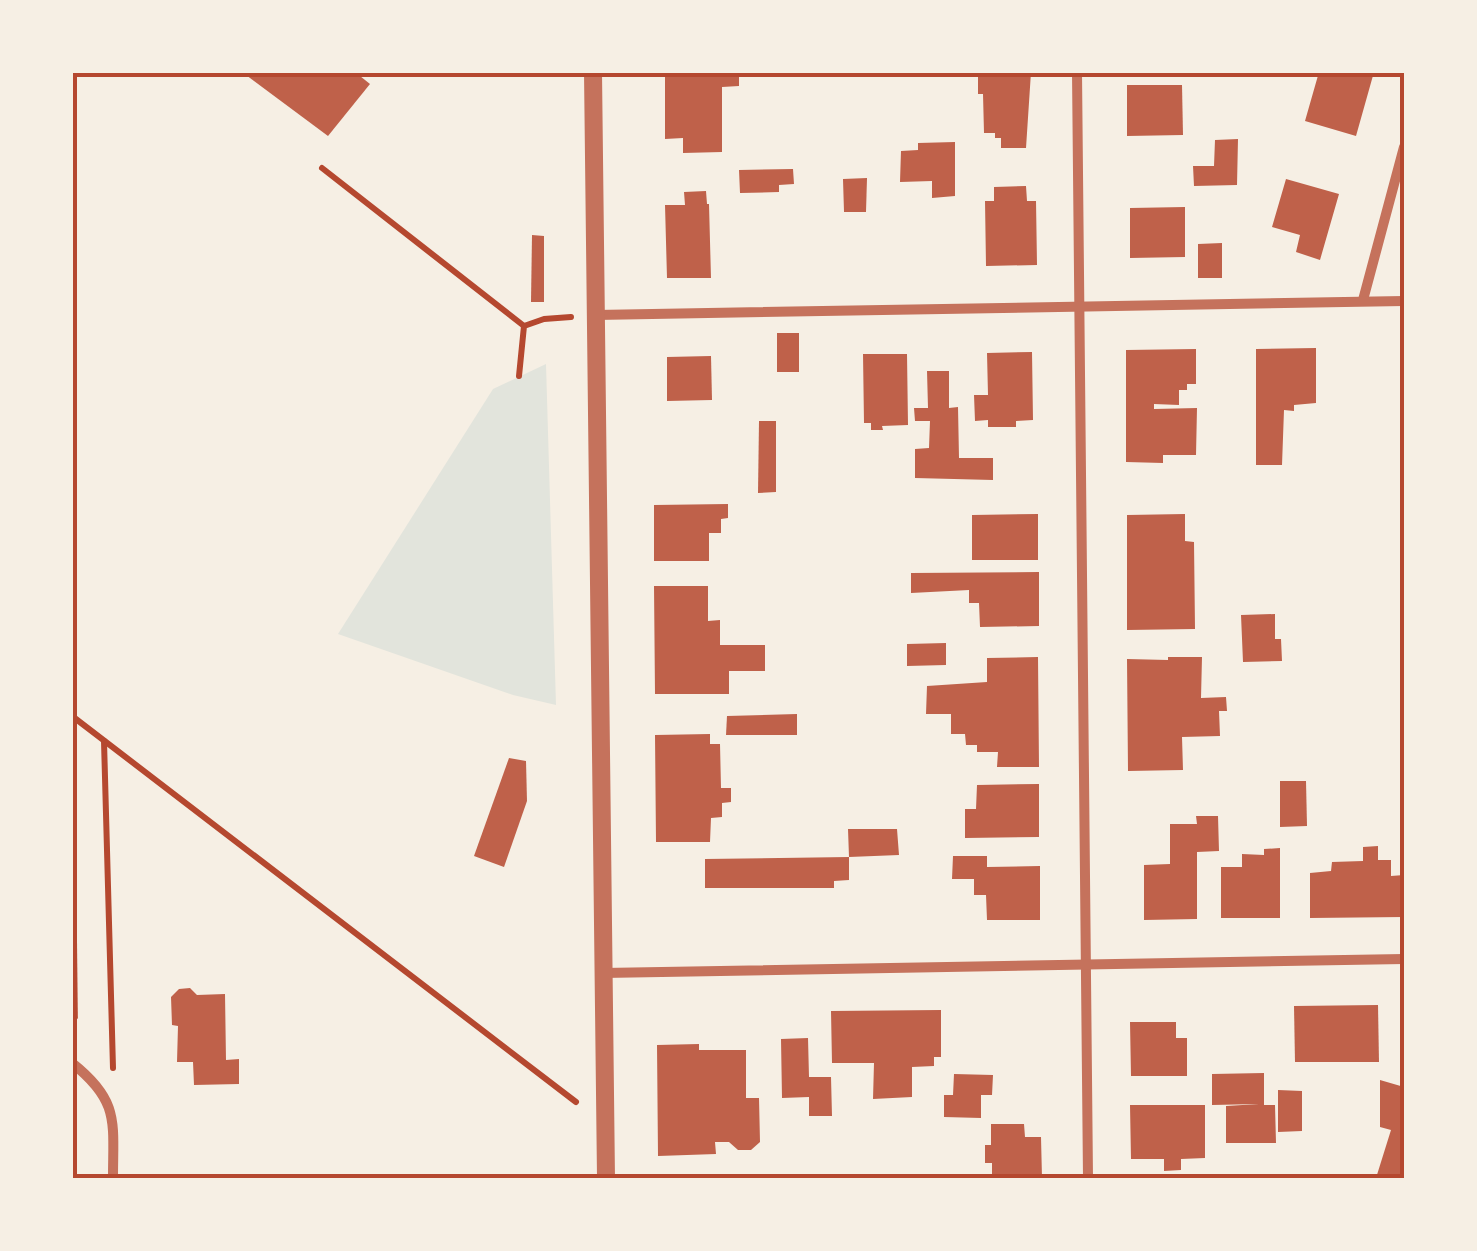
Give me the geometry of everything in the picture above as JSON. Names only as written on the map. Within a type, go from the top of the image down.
[{"type":"street","points":[[593,72],[606,1178]]},
{"type":"street","points":[[1077,72],[1088,1178]]},
{"type":"street","points":[[1363,300],[1404,148]]},
{"type":"street","points":[[596,315],[1404,301]]},
{"type":"street","points":[[603,973],[1404,960]]},
{"type":"street","points":[[72,1063],[94,1080],[107,1098],[112,1124],[112,1178]]},
{"type":"path","points":[[322,168],[524,326]]},
{"type":"path","points":[[524,326],[544,319]]},
{"type":"path","points":[[519,376],[524,326]]},
{"type":"path","points":[[72,716],[605,1124]]},
{"type":"path","points":[[104,740],[114,1053],[107,1098]]},
{"type":"shaded area","points":[[546,364],[556,705],[513,695],[338,634],[493,389]]},
{"type":"building","points":[[242,72],[355,72],[370,84],[328,136]]},
{"type":"building","points":[[665,72],[739,75],[739,86],[722,87],[722,152],[683,153],[683,138],[665,139]]},
{"type":"building","points":[[978,72],[1031,72],[1026,148],[1001,148],[1001,138],[995,138],[995,133],[984,133]]},
{"type":"building","points":[[1319,72],[1347,77],[1348,72],[1374,72],[1356,136],[1305,121]]},
{"type":"building","points":[[1127,85],[1182,85],[1183,135],[1127,136]]},
{"type":"building","points":[[1238,139],[1237,185],[1194,186],[1193,166],[1214,166],[1215,140]]},
{"type":"building","points":[[955,142],[955,196],[932,198],[932,181],[900,182],[901,151],[918,150],[918,143]]},
{"type":"building","points":[[793,169],[794,184],[779,185],[779,192],[740,193],[739,170]]},
{"type":"building","points":[[867,178],[866,212],[844,212],[843,179]]},
{"type":"building","points":[[1286,179],[1339,194],[1320,260],[1296,252],[1300,235],[1272,227]]},
{"type":"building","points":[[1026,186],[1027,201],[1036,201],[1037,265],[986,266],[985,201],[994,201],[994,187]]},
{"type":"building","points":[[706,191],[711,278],[667,278],[665,205],[685,205],[684,192]]},
{"type":"building","points":[[1185,207],[1185,257],[1130,258],[1130,208]]},
{"type":"building","points":[[532,235],[544,236],[544,302],[531,302]]},
{"type":"building","points":[[1222,243],[1222,278],[1198,278],[1198,244]]},
{"type":"building","points":[[777,333],[799,333],[799,372],[777,372]]},
{"type":"building","points":[[1316,348],[1316,403],[1294,405],[1294,411],[1284,410],[1282,465],[1256,465],[1256,349]]},
{"type":"building","points":[[1196,349],[1196,384],[1179,390],[1179,405],[1154,404],[1154,409],[1197,408],[1196,455],[1163,455],[1163,463],[1126,462],[1126,350]]},
{"type":"building","points":[[1032,352],[1033,420],[1016,421],[1016,427],[988,427],[988,420],[975,421],[974,395],[988,395],[987,353]]},
{"type":"building","points":[[863,354],[907,354],[908,425],[871,430],[871,423],[864,423]]},
{"type":"building","points":[[711,356],[712,400],[667,401],[667,357]]},
{"type":"building","points":[[927,371],[949,371],[949,408],[958,407],[959,458],[993,458],[993,480],[915,478],[915,449],[929,448],[930,421],[915,421],[914,408],[928,408]]},
{"type":"building","points":[[759,421],[776,421],[776,492],[758,493]]},
{"type":"building","points":[[728,504],[728,518],[721,519],[721,533],[709,533],[709,561],[654,561],[654,505]]},
{"type":"building","points":[[1038,514],[1038,560],[972,560],[972,515]]},
{"type":"building","points":[[1185,514],[1185,541],[1194,542],[1195,629],[1127,630],[1127,515]]},
{"type":"building","points":[[1039,572],[1039,626],[980,627],[979,603],[969,603],[969,590],[911,593],[911,573]]},
{"type":"building","points":[[654,586],[708,586],[708,621],[720,620],[720,645],[765,645],[765,671],[729,671],[729,694],[655,694]]},
{"type":"building","points":[[1275,614],[1275,639],[1281,639],[1282,661],[1243,662],[1241,615]]},
{"type":"building","points":[[946,643],[946,665],[907,666],[907,644]]},
{"type":"building","points":[[1038,657],[1039,767],[997,767],[998,752],[977,752],[977,745],[966,745],[965,734],[951,734],[951,714],[926,714],[927,686],[987,682],[987,658]]},
{"type":"building","points":[[1202,657],[1201,698],[1226,697],[1227,711],[1219,711],[1220,736],[1182,737],[1183,770],[1128,771],[1127,659]]},
{"type":"building","points":[[797,714],[797,735],[726,735],[727,716]]},
{"type":"building","points":[[710,734],[710,744],[720,744],[721,788],[731,788],[731,802],[722,803],[722,817],[711,818],[710,842],[656,842],[655,735]]},
{"type":"building","points":[[509,758],[526,761],[527,801],[504,867],[474,856]]},
{"type":"building","points":[[1280,781],[1306,781],[1307,826],[1280,827]]},
{"type":"building","points":[[1039,784],[1039,837],[965,838],[965,809],[976,809],[977,785]]},
{"type":"building","points":[[1196,816],[1218,816],[1219,851],[1197,852],[1197,919],[1144,920],[1144,865],[1170,864],[1170,824],[1197,824]]},
{"type":"building","points":[[848,829],[897,829],[899,855],[849,857]]},
{"type":"building","points":[[1378,846],[1378,860],[1391,860],[1391,876],[1404,875],[1404,917],[1310,918],[1310,873],[1331,871],[1332,862],[1363,861],[1363,847]]},
{"type":"building","points":[[1280,848],[1280,918],[1221,918],[1221,867],[1242,867],[1242,854],[1264,855],[1264,849]]},
{"type":"building","points":[[953,856],[987,856],[987,867],[1040,866],[1040,920],[987,920],[986,895],[974,895],[974,879],[952,879]]},
{"type":"building","points":[[849,857],[849,880],[834,881],[834,888],[705,888],[705,859]]},
{"type":"building","points":[[72,941],[77,941],[78,1019],[72,1015]]},
{"type":"building","points":[[190,988],[197,995],[225,994],[226,1060],[239,1059],[239,1084],[194,1085],[193,1062],[177,1062],[178,1026],[172,1025],[171,997],[179,989]]},
{"type":"building","points":[[1378,1005],[1379,1062],[1295,1062],[1294,1006]]},
{"type":"building","points":[[941,1010],[941,1057],[934,1057],[934,1066],[912,1067],[912,1097],[873,1099],[874,1063],[832,1063],[831,1011]]},
{"type":"building","points":[[1130,1022],[1176,1022],[1176,1038],[1187,1038],[1187,1076],[1131,1076]]},
{"type":"building","points":[[808,1038],[809,1077],[831,1077],[832,1116],[809,1116],[809,1097],[782,1098],[781,1039]]},
{"type":"building","points":[[699,1044],[699,1050],[746,1050],[746,1098],[759,1098],[760,1142],[751,1150],[738,1150],[729,1142],[715,1142],[716,1154],[658,1156],[657,1045]]},
{"type":"building","points":[[1264,1073],[1264,1105],[1275,1105],[1276,1143],[1226,1143],[1226,1106],[1259,1104],[1212,1105],[1212,1074]]},
{"type":"building","points":[[954,1074],[993,1075],[992,1095],[981,1095],[981,1118],[944,1117],[944,1095],[953,1095]]},
{"type":"building","points":[[1380,1080],[1404,1087],[1404,1178],[1376,1178],[1391,1130],[1380,1127]]},
{"type":"building","points":[[1278,1090],[1302,1091],[1302,1131],[1278,1132]]},
{"type":"building","points":[[1130,1105],[1205,1105],[1205,1158],[1181,1159],[1181,1170],[1164,1171],[1164,1159],[1131,1159]]},
{"type":"building","points":[[991,1124],[1024,1124],[1025,1137],[1041,1137],[1042,1178],[992,1178],[992,1163],[985,1163],[985,1145],[991,1145]]}]
